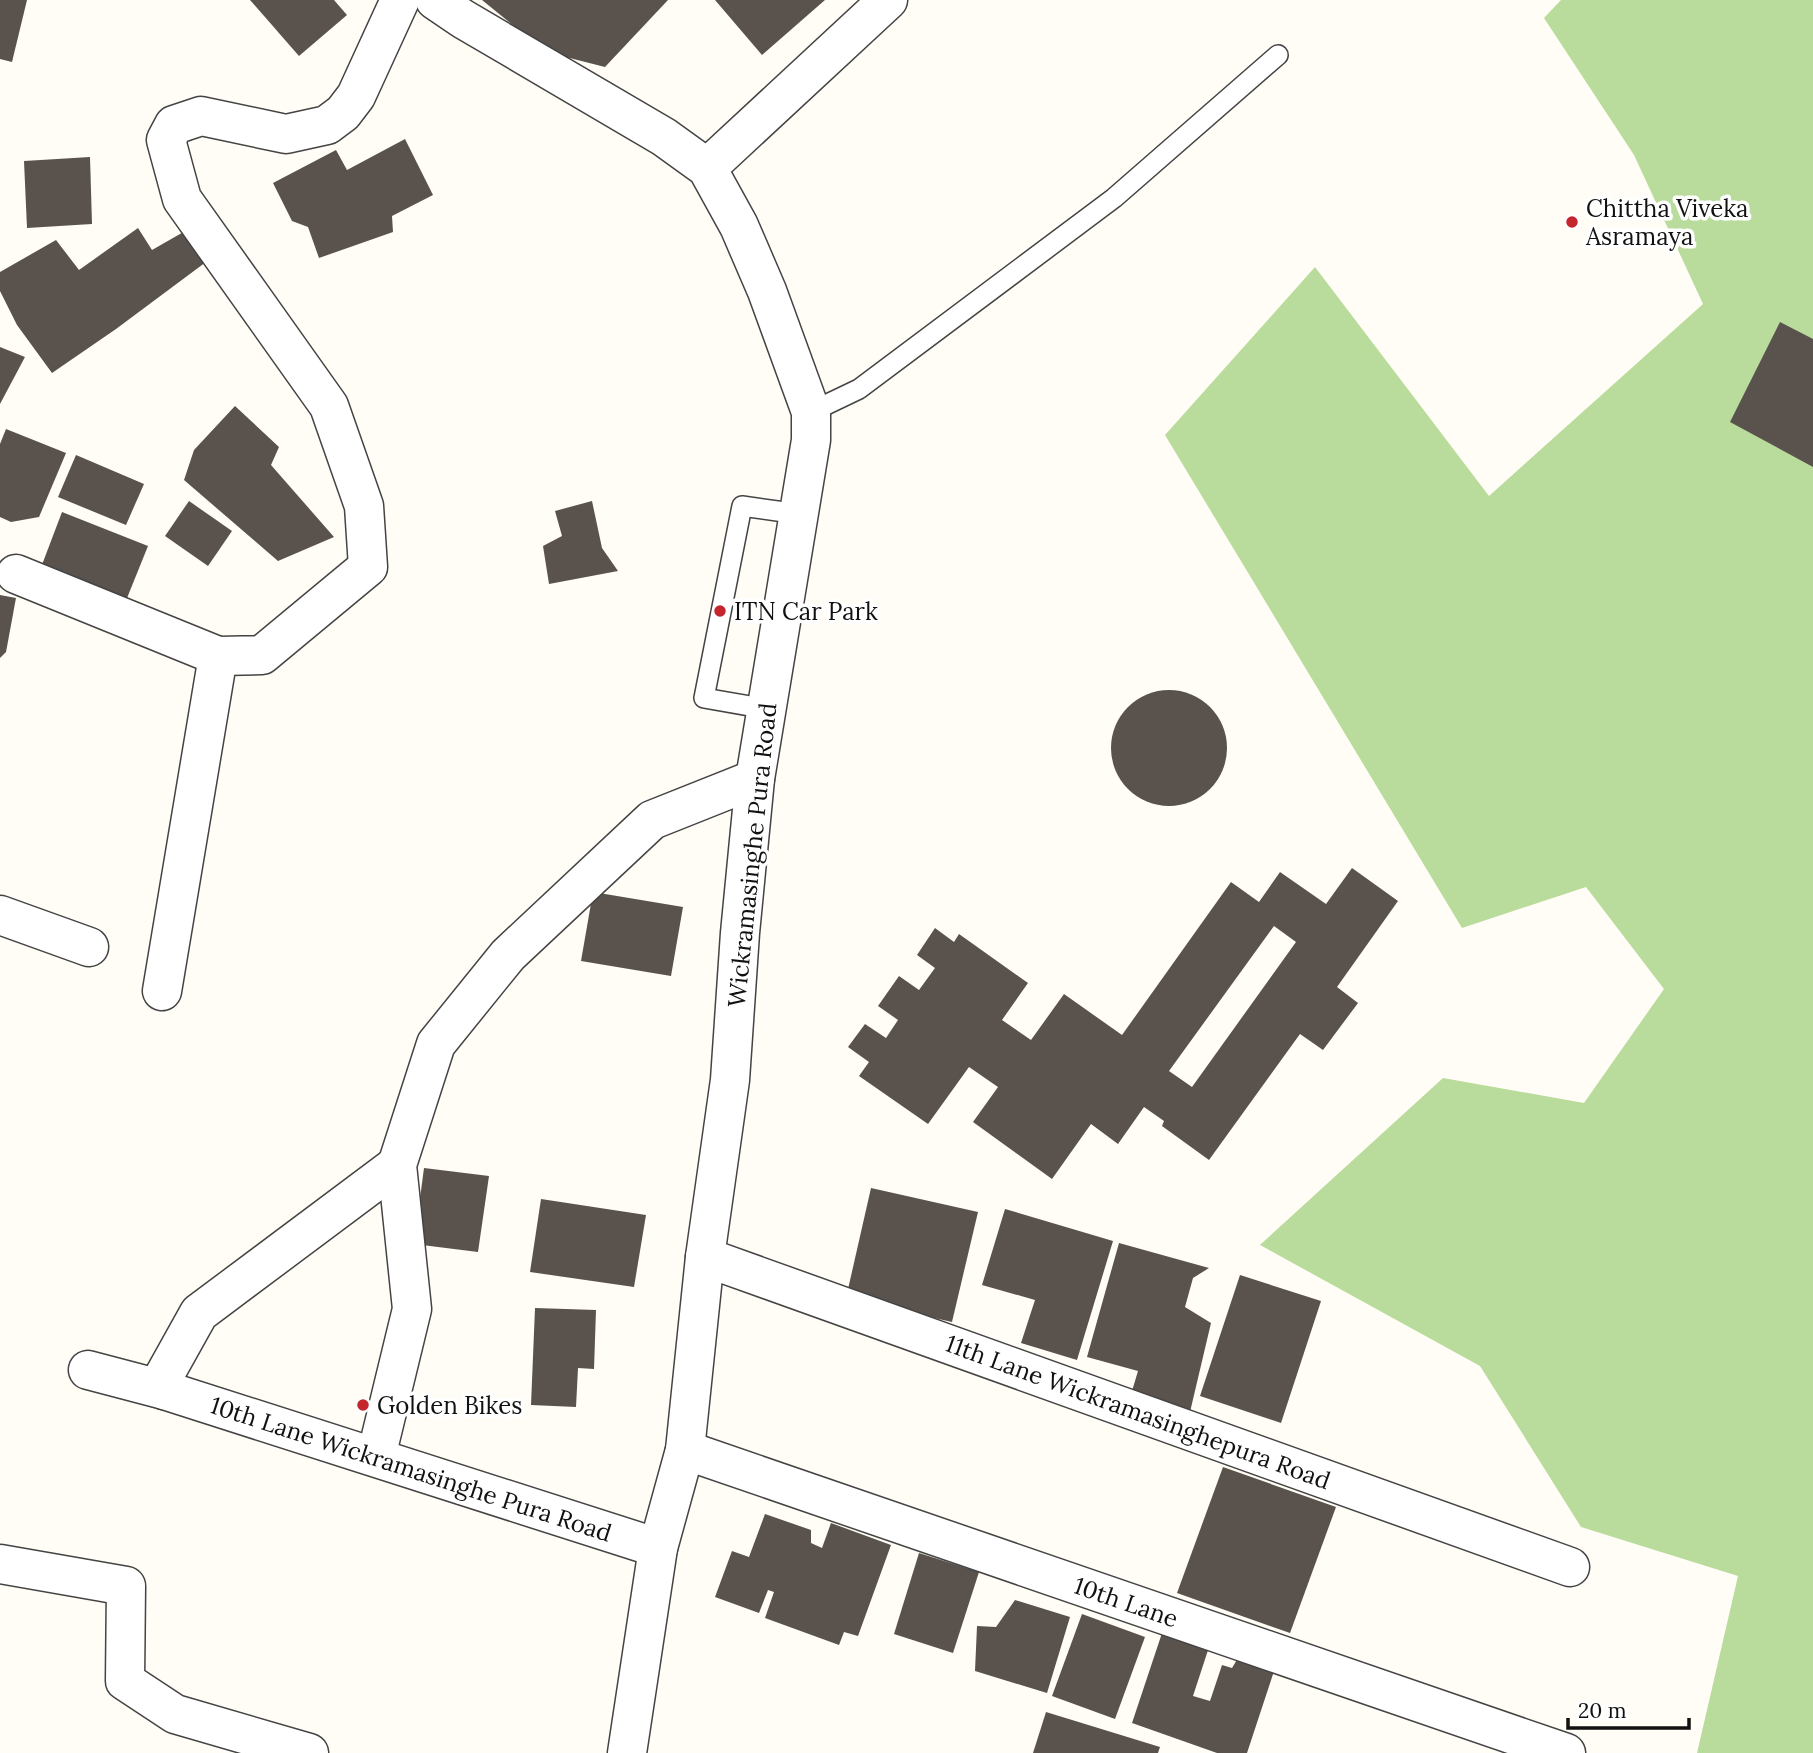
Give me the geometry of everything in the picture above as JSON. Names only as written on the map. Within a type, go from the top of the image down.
[{"type":"street","points":[[16,574],[218,656],[262,655],[368,567],[363,506],[329,407],[182,199],[166,140],[174,125],[201,116],[286,134],[327,125],[343,113],[356,96],[400,0]]},
{"type":"street","points":[[707,168],[888,0]]},
{"type":"street","name":"Wickramasinghe Pura Road","points":[[458,6],[664,137],[707,168],[739,226],[767,291],[811,412],[811,440],[755,779],[740,933],[730,1080],[705,1257],[685,1450],[657,1548],[628,1753]]},
{"type":"street","points":[[162,991],[218,656]]},
{"type":"street","points":[[376,1457],[412,1309],[397,1165],[436,1044],[508,955],[652,820],[755,779]]},
{"type":"street","points":[[0,915],[89,947]]},
{"type":"street","points":[[164,1390],[165,1374],[199,1313],[397,1165]]},
{"type":"street","name":"11th Lane Wickramasinghepura Road","points":[[705,1257],[1570,1567]]},
{"type":"street","name":"10th Lane Wickramasinghe Pura Road","points":[[88,1370],[164,1390],[657,1548]]},
{"type":"street","name":"10th Lane","points":[[685,1450],[1566,1753]]},
{"type":"street","points":[[0,1564],[126,1586],[125,1681],[175,1714],[309,1753]]},
{"type":"lane","points":[[811,412],[859,389],[1114,198],[1278,55]]},
{"type":"lane","points":[[766,709],[704,698],[742,506],[799,513]]},
{"type":"green space","points":[[1561,0],[1813,0],[1813,1753],[1697,1753],[1738,1576],[1581,1527],[1480,1366],[1260,1245],[1443,1078],[1584,1103],[1664,989],[1586,887],[1462,928],[1165,435],[1315,267],[1489,496],[1703,304],[1634,155],[1544,18]]},
{"type":"building","points":[[0,0],[27,0],[12,62],[0,59]]},
{"type":"building","points":[[250,0],[334,0],[347,15],[299,56]]},
{"type":"building","points":[[482,0],[668,0],[605,67],[546,52]]},
{"type":"building","points":[[715,0],[825,0],[762,55]]},
{"type":"building","points":[[405,139],[433,195],[392,216],[393,232],[319,258],[308,227],[292,221],[273,183],[336,150],[347,170]]},
{"type":"building","points":[[90,157],[92,224],[27,228],[24,161]]},
{"type":"building","points":[[138,228],[152,250],[187,230],[210,259],[52,373],[17,325],[0,291],[0,272],[56,240],[79,270]]},
{"type":"building","points":[[1780,322],[1813,339],[1813,467],[1730,422]]},
{"type":"building","points":[[0,347],[25,357],[0,404]]},
{"type":"building","points":[[235,406],[279,447],[271,465],[334,537],[278,561],[184,480],[194,450]]},
{"type":"building","points":[[6,429],[66,453],[39,517],[11,522],[0,517],[0,444]]},
{"type":"building","points":[[76,455],[144,484],[126,525],[58,497]]},
{"type":"building","points":[[189,501],[232,531],[208,566],[165,536]]},
{"type":"building","points":[[592,501],[602,548],[618,571],[549,584],[543,546],[562,536],[555,511]]},
{"type":"building","points":[[62,512],[148,546],[125,603],[40,570]]},
{"type":"building","points":[[0,595],[16,598],[6,652],[0,658]]},
{"type":"building","points":[[1169,690],[1191,694],[1210,707],[1223,726],[1227,748],[1223,770],[1210,789],[1191,802],[1169,806],[1147,802],[1128,789],[1115,770],[1111,748],[1115,726],[1128,707],[1147,694]]},
{"type":"building","points":[[1352,868],[1398,901],[1337,987],[1358,1003],[1323,1050],[1300,1034],[1209,1160],[1162,1126],[1164,1121],[1144,1107],[1118,1144],[1091,1124],[1052,1179],[973,1122],[998,1087],[969,1067],[928,1124],[859,1076],[869,1062],[848,1047],[865,1024],[886,1038],[898,1020],[878,1006],[899,976],[919,990],[935,968],[917,955],[935,928],[954,942],[959,934],[1028,983],[1002,1020],[1031,1040],[1064,994],[1122,1035],[1231,882],[1259,902],[1280,872],[1326,904]],"holes":[[[1274,926],[1296,942],[1192,1087],[1169,1071]]]},
{"type":"building","points":[[593,892],[683,907],[671,976],[581,961]]},
{"type":"building","points":[[424,1168],[489,1176],[478,1252],[414,1244]]},
{"type":"building","points":[[871,1188],[978,1212],[952,1322],[846,1298]]},
{"type":"building","points":[[541,1199],[646,1215],[634,1287],[530,1272]]},
{"type":"building","points":[[1005,1209],[1113,1241],[1077,1360],[1021,1343],[1035,1300],[982,1285]]},
{"type":"building","points":[[1119,1243],[1209,1268],[1193,1278],[1185,1307],[1211,1323],[1190,1412],[1129,1401],[1138,1371],[1087,1357]]},
{"type":"building","points":[[1240,1275],[1321,1301],[1281,1423],[1200,1396]]},
{"type":"building","points":[[535,1308],[596,1310],[594,1369],[578,1368],[576,1407],[531,1405]]},
{"type":"building","points":[[1223,1467],[1336,1507],[1290,1633],[1177,1593]]},
{"type":"building","points":[[765,1514],[811,1530],[811,1543],[822,1548],[831,1523],[891,1545],[858,1636],[844,1632],[839,1645],[765,1618],[774,1592],[768,1590],[759,1613],[715,1597],[732,1551],[749,1557]]},
{"type":"building","points":[[919,1553],[979,1572],[953,1653],[894,1634]]},
{"type":"building","points":[[1015,1600],[1070,1617],[1047,1693],[975,1671],[977,1626],[996,1627]]},
{"type":"building","points":[[1082,1614],[1145,1637],[1115,1719],[1052,1696]]},
{"type":"building","points":[[1165,1624],[1211,1641],[1193,1696],[1210,1701],[1222,1665],[1232,1668],[1241,1653],[1276,1665],[1247,1753],[1217,1753],[1132,1723]]},
{"type":"building","points":[[1046,1712],[1160,1747],[1158,1753],[1033,1753]]},
{"type":"place","name":"Chittha Viveka Asramaya","points":[[1572,222]]},
{"type":"place","name":"ITN Car Park","points":[[720,611]]},
{"type":"place","name":"Golden Bikes","points":[[363,1405]]}]
